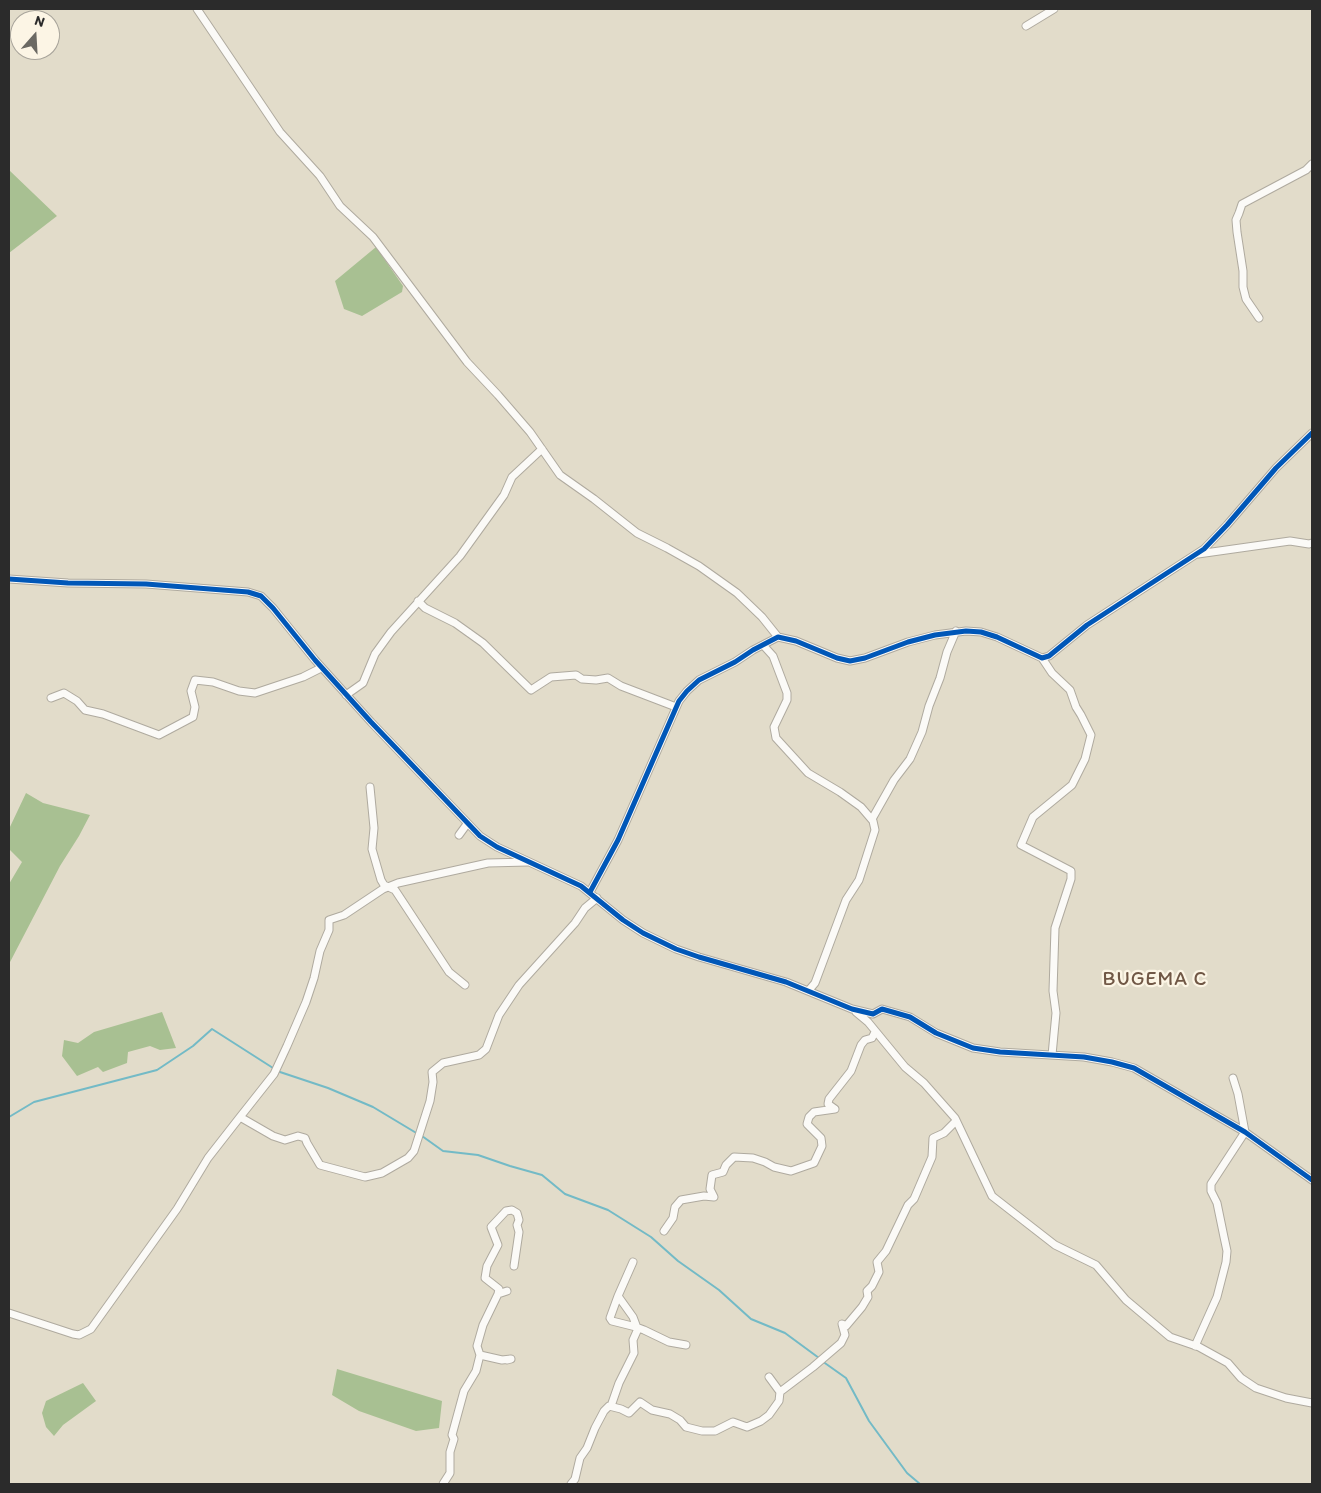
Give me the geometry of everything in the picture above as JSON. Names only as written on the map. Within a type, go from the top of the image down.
[{"type":"street","points":[[197,9],[280,132],[320,176],[340,206],[373,237],[467,362],[498,394],[542,449],[560,475],[637,533],[699,566],[737,593],[762,617],[778,637],[796,641],[838,658],[850,660],[865,658],[908,642],[956,632],[981,632],[997,637],[1042,658],[1046,666],[1070,690],[1076,707],[1091,735],[1085,760],[1072,785],[1033,817],[1021,845],[1071,871],[1071,879],[1055,928],[1053,991],[1056,1013],[1052,1055]]},
{"type":"street","points":[[1026,26],[1054,9]]},
{"type":"street","points":[[1259,318],[1246,299],[1243,287],[1243,271],[1236,220],[1238,213],[1242,204],[1306,170],[1312,164]]},
{"type":"street","points":[[1042,658],[1049,656],[1087,626],[1204,548],[1276,468],[1312,432]]},
{"type":"street","points":[[346,695],[363,683],[375,654],[418,601],[442,577],[474,539],[504,496],[512,477],[542,449]]},
{"type":"street","points":[[1195,554],[1290,541],[1312,543]]},
{"type":"street","points":[[9,579],[68,583],[146,584],[248,592],[261,596],[273,608],[321,668],[467,824],[487,841],[590,892],[631,926],[676,949],[720,964],[786,982],[852,1008],[873,1014],[882,1009],[900,1014],[919,1021],[936,1033],[983,1050],[1084,1057],[1134,1068],[1245,1132],[1312,1180]]},
{"type":"street","points":[[418,601],[424,608],[455,623],[483,643],[531,690],[551,677],[576,676],[582,679],[596,680],[608,678],[621,686],[676,707]]},
{"type":"street","points":[[872,819],[894,780],[910,759],[922,732],[947,652],[956,632]]},
{"type":"street","points":[[590,892],[621,834],[676,707],[687,691],[699,680],[736,662],[778,637]]},
{"type":"street","points":[[763,645],[773,656],[788,693],[787,700],[774,727],[776,738],[808,773],[862,807],[872,819],[875,830],[859,880],[846,900],[815,983],[809,990]]},
{"type":"street","points":[[51,698],[64,693],[77,701],[85,710],[103,714],[159,735],[193,717],[195,707],[191,691],[195,680],[213,682],[239,691],[255,693],[303,677],[321,668]]},
{"type":"street","points":[[370,787],[374,828],[372,849],[381,880],[397,893],[449,972],[465,985]]},
{"type":"street","points":[[459,835],[467,824]]},
{"type":"street","points":[[9,1312],[73,1334],[79,1335],[91,1329],[177,1209],[208,1158],[274,1074],[306,1002],[320,951],[329,930],[329,920],[344,915],[387,886],[488,863],[530,862]]},
{"type":"street","points":[[240,1117],[273,1136],[285,1140],[298,1136],[305,1138],[318,1163],[323,1166],[368,1177],[382,1174],[405,1160],[414,1150],[430,1101],[433,1082],[432,1072],[443,1063],[479,1055],[486,1049],[499,1015],[520,986],[574,924],[585,908],[597,898]]},
{"type":"street","points":[[852,1008],[868,1022],[905,1067],[936,1096],[956,1121],[992,1196],[1055,1245],[1096,1265],[1126,1300],[1170,1337],[1195,1346],[1228,1363],[1241,1378],[1256,1388],[1286,1398],[1312,1402]]},
{"type":"street","points":[[664,1231],[673,1218],[675,1207],[682,1200],[704,1196],[714,1197],[710,1189],[712,1175],[723,1172],[726,1165],[734,1157],[753,1158],[774,1167],[791,1171],[814,1163],[822,1146],[821,1138],[807,1124],[809,1117],[814,1112],[835,1109],[828,1104],[830,1099],[851,1071],[861,1045],[865,1040],[872,1038],[875,1032]]},
{"type":"street","points":[[1195,1346],[1217,1297],[1226,1262],[1227,1251],[1217,1203],[1211,1191],[1211,1184],[1245,1132],[1233,1078]]},
{"type":"street","points":[[780,1392],[841,1343],[845,1335],[842,1324],[846,1326],[868,1297],[867,1291],[872,1286],[879,1272],[877,1262],[886,1251],[908,1205],[914,1199],[932,1157],[933,1138],[944,1133],[956,1121]]},
{"type":"street","points":[[443,1484],[450,1473],[450,1452],[454,1439],[452,1435],[464,1391],[476,1372],[480,1355],[477,1346],[479,1336],[499,1289],[484,1278],[498,1245],[491,1227],[506,1211],[512,1210],[517,1214],[519,1220],[514,1266]]},
{"type":"street","points":[[633,1262],[610,1318],[612,1321],[636,1327],[669,1342],[686,1346]]},
{"type":"street","points":[[498,1294],[507,1290]]},
{"type":"street","points":[[612,1406],[619,1383],[634,1353],[634,1340],[638,1331],[633,1317],[618,1296]]},
{"type":"street","points":[[480,1355],[511,1360],[507,1360]]},
{"type":"street","points":[[571,1484],[575,1479],[580,1458],[588,1448],[600,1418],[609,1406],[629,1413],[640,1402],[652,1410],[670,1414],[686,1426],[702,1431],[715,1431],[733,1422],[747,1427],[769,1415],[779,1400],[780,1392],[769,1377]]},
{"type":"green space","points":[[9,170],[57,216],[9,253]]},
{"type":"green space","points":[[376,247],[403,286],[402,292],[362,316],[344,309],[335,281]]},
{"type":"green space","points":[[26,793],[43,803],[90,815],[60,866],[9,964],[9,884],[22,862],[9,849],[9,829]]},
{"type":"green space","points":[[162,1012],[176,1048],[160,1050],[150,1046],[128,1052],[127,1063],[103,1072],[98,1067],[77,1076],[62,1056],[64,1040],[78,1043],[94,1032]]},
{"type":"green space","points":[[337,1369],[442,1401],[439,1428],[416,1431],[359,1411],[332,1395]]},
{"type":"green space","points":[[83,1383],[96,1401],[63,1425],[54,1436],[46,1427],[42,1413],[46,1401]]},
{"type":"waterway","points":[[9,1117],[34,1102],[157,1070],[193,1046],[212,1029],[273,1068]]},
{"type":"waterway","points":[[277,1071],[328,1088],[373,1107],[418,1134]]},
{"type":"waterway","points":[[422,1136],[443,1151],[478,1155],[542,1175],[565,1194],[608,1210],[651,1237],[678,1261],[719,1290],[751,1319],[785,1333],[819,1358]]},
{"type":"waterway","points":[[822,1361],[846,1378],[869,1421],[907,1473],[920,1484]]},
{"type":"cycle path","points":[[590,892],[618,840],[679,701],[699,680],[778,637],[796,641],[837,658],[850,661],[865,658],[908,642],[935,635],[966,631],[981,632],[997,637],[1042,658],[1049,656],[1087,625],[1204,549],[1276,468],[1312,433]]},
{"type":"cycle path","points":[[9,579],[68,583],[146,584],[248,592],[261,596],[371,722],[480,836],[497,847],[581,886],[623,920],[643,933],[676,949],[786,982],[852,1009],[873,1014],[882,1009],[910,1017],[936,1033],[973,1048],[1000,1052],[1084,1057],[1134,1068],[1245,1132],[1312,1180]]},
{"type":"district","name":"BUGEMA C","points":[[1155,980]]}]
